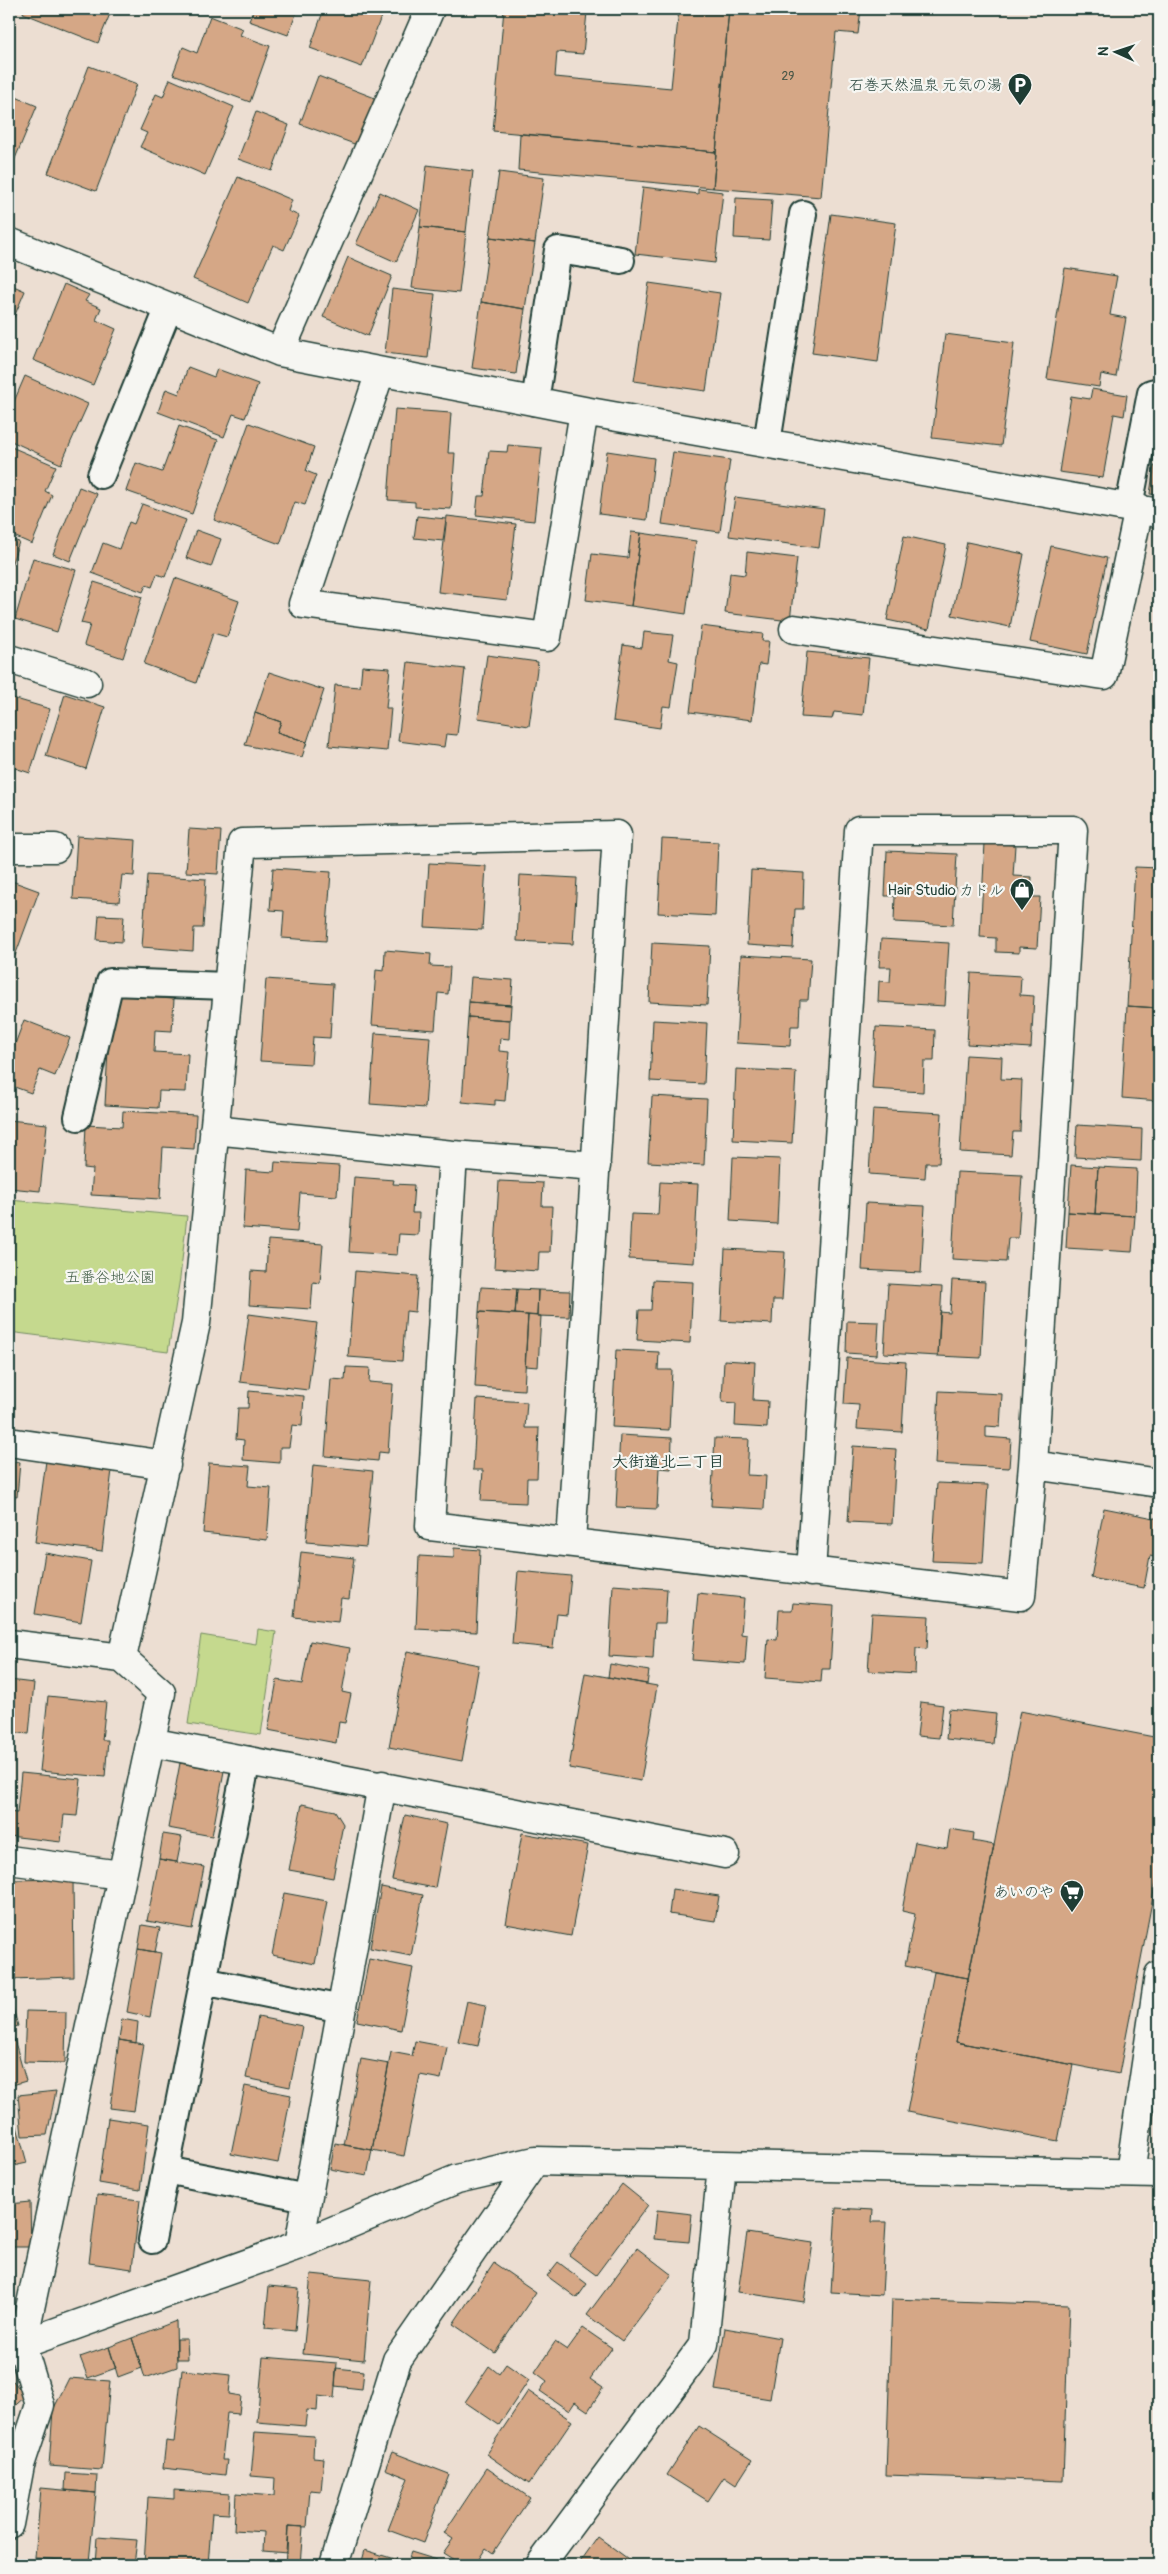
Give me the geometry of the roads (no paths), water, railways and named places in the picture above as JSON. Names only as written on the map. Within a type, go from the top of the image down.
[{"type":"street","points":[[280,352],[430,9]]},
{"type":"street","points":[[9,242],[280,352],[584,412],[1143,509],[1104,675],[794,629]]},
{"type":"street","points":[[380,372],[303,604],[547,636],[584,412]]},
{"type":"street","points":[[9,659],[87,683]]},
{"type":"street","points":[[452,1155],[430,1526],[811,1572],[1021,1596],[1033,1465],[1073,830],[860,830],[811,1572]]},
{"type":"street","points":[[122,1658],[196,1323],[242,843],[617,835],[571,1542]]},
{"type":"street","points":[[9,848],[55,848]]},
{"type":"street","points":[[214,1130],[452,1155],[596,1166]]},
{"type":"street","points":[[9,1442],[166,1465]]},
{"type":"street","points":[[1033,1465],[1159,1483]]},
{"type":"street","points":[[9,1644],[122,1658],[161,1693],[16,2348]]},
{"type":"street","points":[[150,1742],[382,1785],[490,1809],[724,1854]]},
{"type":"street","points":[[299,2246],[382,1785]]},
{"type":"street","points":[[9,1860],[121,1874]]},
{"type":"street","points":[[1130,2173],[1159,1975]]},
{"type":"street","points":[[16,2348],[299,2246],[457,2179],[534,2161],[1159,2174]]},
{"type":"street","points":[[334,2565],[396,2360],[534,2161]]},
{"type":"street","points":[[540,2565],[704,2344],[722,2166]]},
{"type":"street","points":[[9,2320],[16,2348],[40,2405],[20,2465],[9,2524]]},
{"type":"lane","points":[[767,444],[803,214]]},
{"type":"lane","points":[[535,402],[558,250],[621,260]]},
{"type":"lane","points":[[101,475],[169,307]]},
{"type":"lane","points":[[1143,509],[1151,393],[1159,392]]},
{"type":"lane","points":[[78,1116],[110,982],[228,986]]},
{"type":"lane","points":[[152,2240],[247,1760]]},
{"type":"lane","points":[[203,1981],[342,2009]]},
{"type":"lane","points":[[166,2170],[307,2198]]},
{"type":"place","name":"石巻天然温泉 元気の湯","points":[[1020,106]]},
{"type":"place","name":"Hair Studio カドル","points":[[1022,911]]},
{"type":"place","name":"あいのや","points":[[1072,1913]]},
{"type":"district","name":"大街道北二丁目","points":[[668,1461]]},
{"type":"park label","name":"五番谷地公園","points":[[110,1277]]}]
